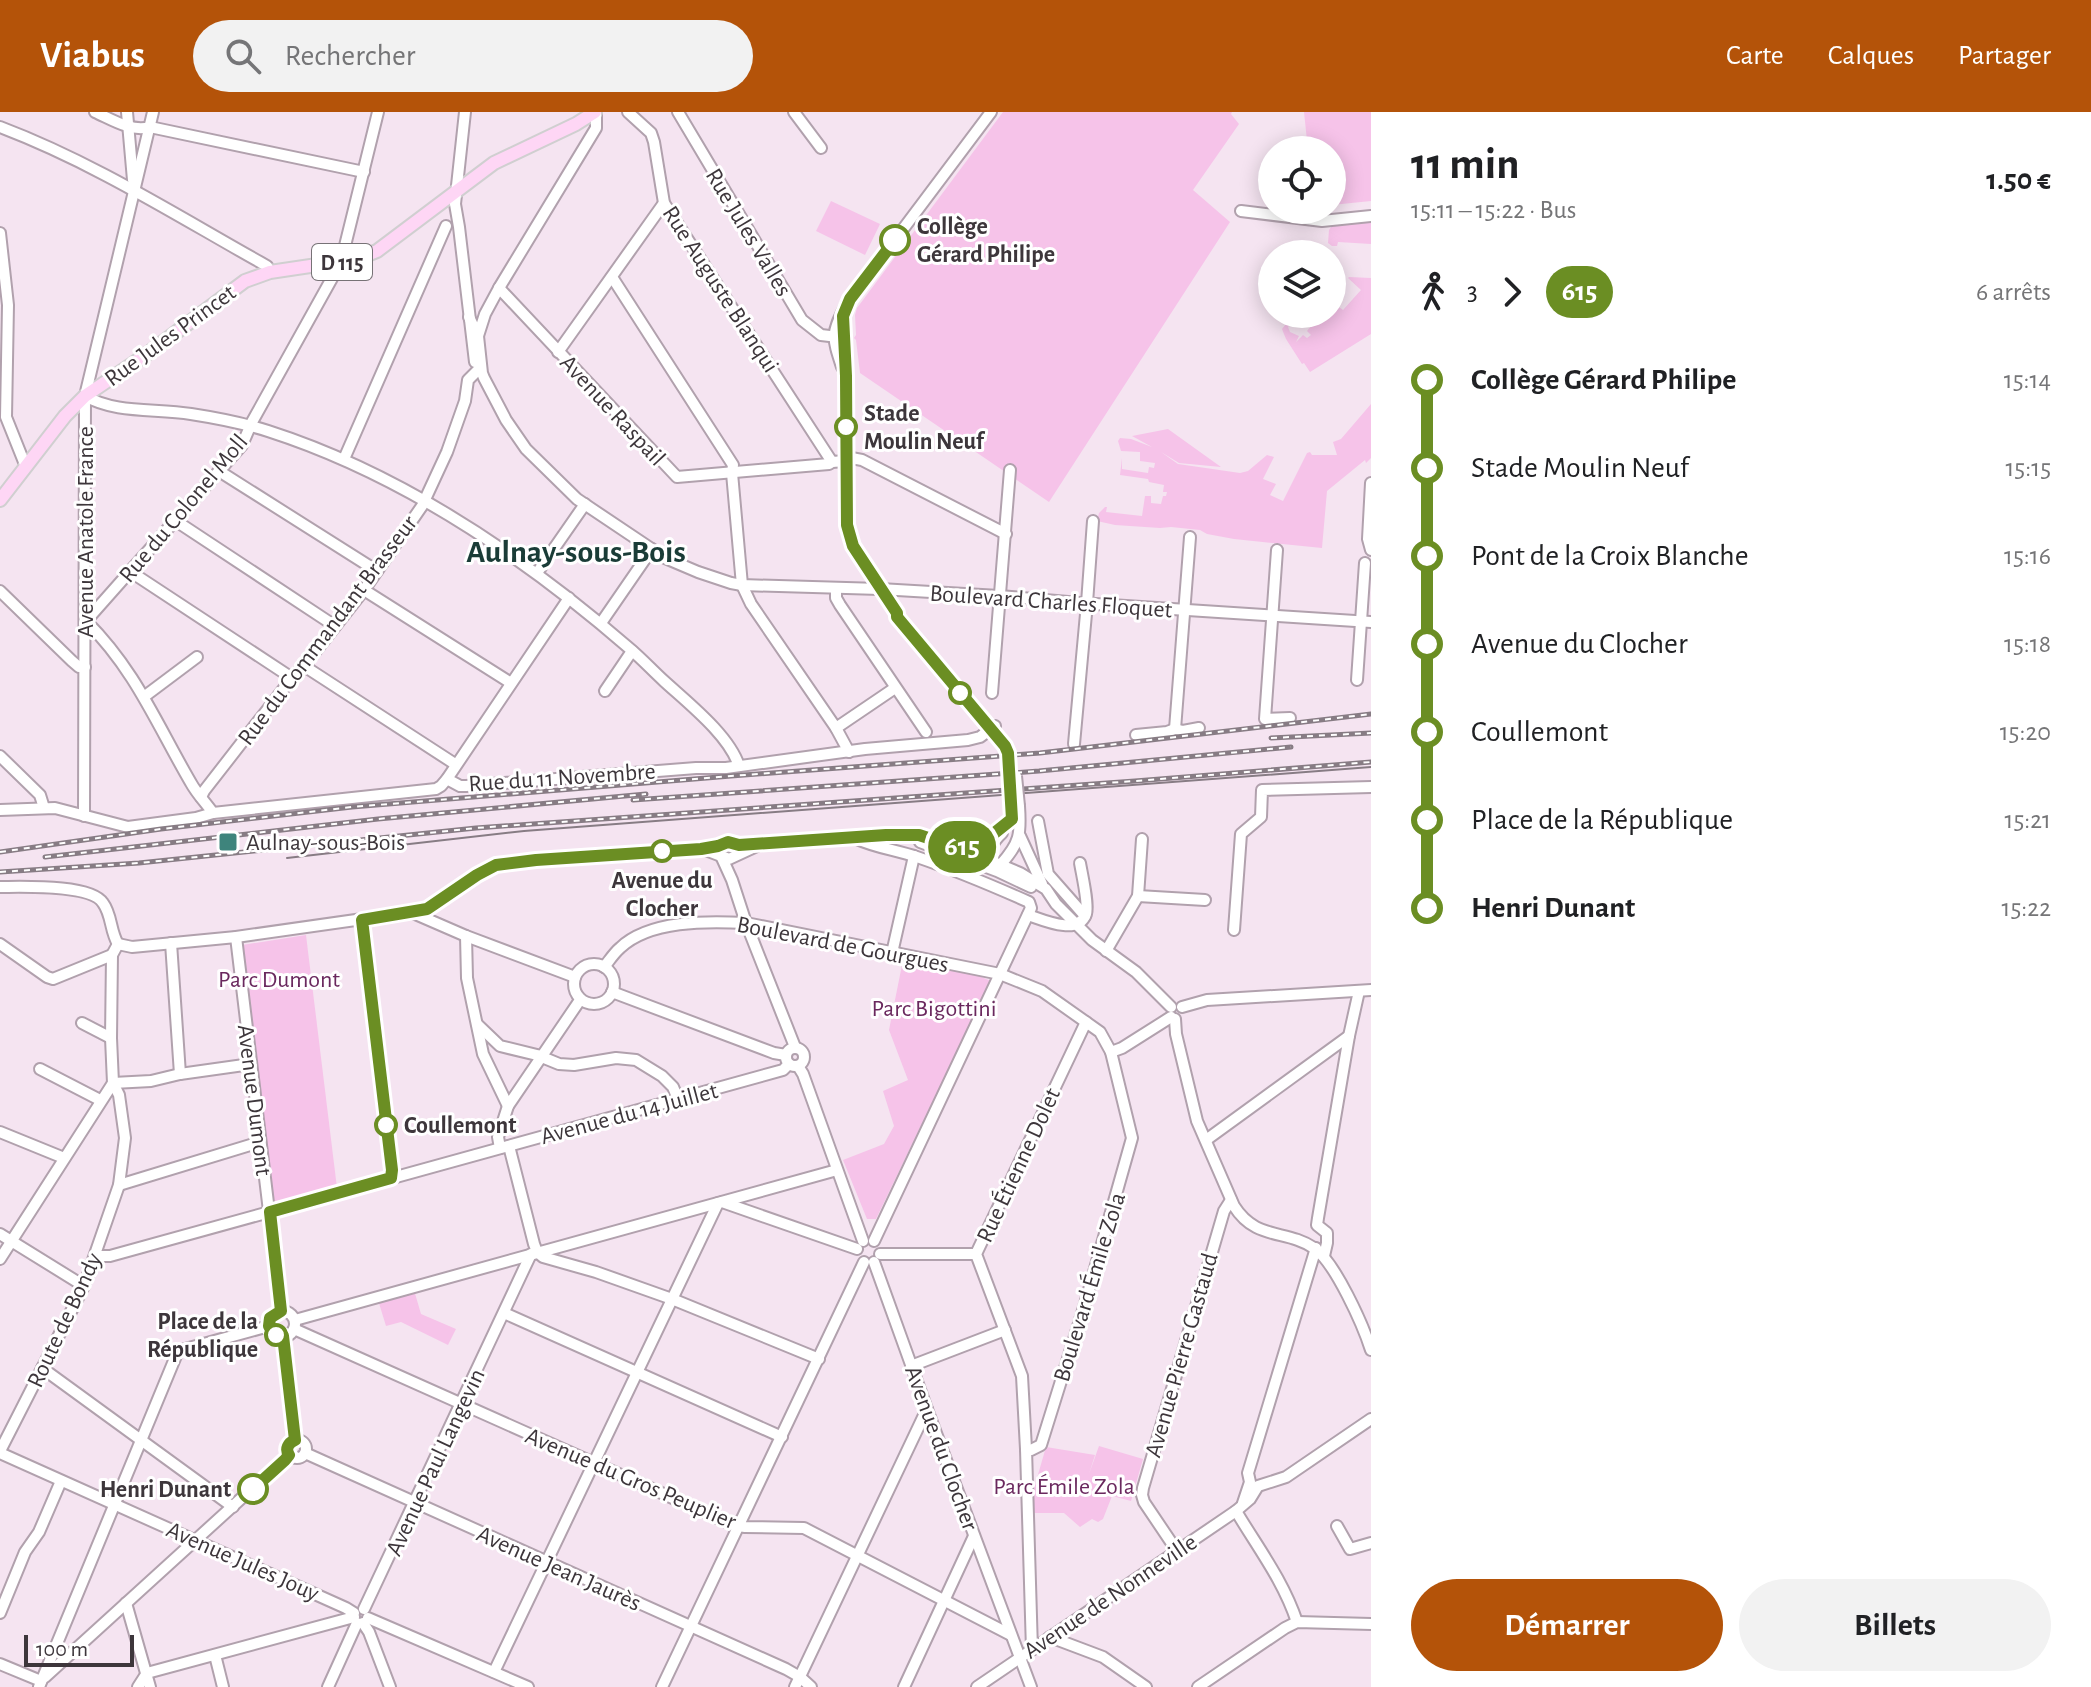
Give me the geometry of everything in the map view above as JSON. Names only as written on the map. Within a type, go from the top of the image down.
[{"type":"main road","name":"Rue Jules Princet","points":[[85,396],[245,281],[270,272],[367,256],[494,163],[596,112]]},
{"type":"main road","name":"D 115","points":[[0,500],[65,416],[85,396]]},
{"type":"street","points":[[95,112],[140,130],[150,127],[364,172]]},
{"type":"street","points":[[127,112],[134,189]]},
{"type":"street","name":"Avenue Anatole France","points":[[84,816],[85,396],[153,112]]},
{"type":"street","name":"Rue du Colonel Moll","points":[[86,621],[242,445],[341,262],[378,112]]},
{"type":"street","name":"Boulevard Charles Floquet","points":[[465,112],[455,204],[473,356],[480,372],[506,420],[526,449],[547,470],[585,504],[673,562],[742,585],[999,596],[1366,622]]},
{"type":"street","points":[[478,336],[499,288],[596,128],[596,112]]},
{"type":"street","name":"Rue Auguste Blanqui","points":[[628,112],[651,133],[664,203],[832,462]]},
{"type":"street","name":"Rue Jules Valles","points":[[678,112],[802,320],[821,335],[839,337]]},
{"type":"street","points":[[794,112],[821,148]]},
{"type":"street","points":[[991,112],[846,305],[839,337],[846,376],[846,509],[853,546],[895,610],[993,727]]},
{"type":"street","points":[[0,127],[47,145],[134,189],[267,266],[270,272]]},
{"type":"street","points":[[558,352],[664,203]]},
{"type":"street","points":[[435,208],[446,226]]},
{"type":"street","points":[[1241,211],[1322,221],[1371,216]]},
{"type":"street","points":[[446,226],[459,227]]},
{"type":"street","points":[[344,459],[446,226]]},
{"type":"street","points":[[0,233],[8,305],[3,414],[26,467]]},
{"type":"street","points":[[612,277],[733,465],[742,585],[751,604],[836,728],[849,752]]},
{"type":"street","name":"Avenue Raspail","points":[[499,288],[677,477],[829,464],[846,459]]},
{"type":"street","points":[[469,317],[476,321],[483,319]]},
{"type":"street","name":"Boulevard Charles Floquet","points":[[469,317],[478,336],[480,372]]},
{"type":"street","name":"Rue du Commandant Brasseur","points":[[201,797],[402,538],[425,501],[447,452],[465,401],[468,380],[480,372]]},
{"type":"street","points":[[85,396],[105,406],[190,414],[250,426],[321,449],[425,501],[537,573],[601,623],[678,692],[730,746],[739,766]]},
{"type":"street","points":[[846,459],[862,460],[1006,534]]},
{"type":"street","points":[[992,693],[1010,470]]},
{"type":"street","points":[[219,471],[377,571]]},
{"type":"street","points":[[1371,483],[1368,539],[1371,550]]},
{"type":"street","points":[[537,573],[585,504]]},
{"type":"street","points":[[176,521],[335,626]]},
{"type":"street","points":[[1074,744],[1093,521]]},
{"type":"street","points":[[1175,729],[1190,537]]},
{"type":"street","points":[[601,623],[652,549]]},
{"type":"street","points":[[1277,550],[1265,719],[1290,718]]},
{"type":"street","points":[[1357,680],[1366,622],[1365,563]]},
{"type":"street","points":[[131,572],[292,678]]},
{"type":"street","points":[[836,588],[836,598],[926,732]]},
{"type":"street","points":[[364,590],[511,683]]},
{"type":"street","points":[[0,591],[72,661],[79,667],[85,667]]},
{"type":"street","points":[[909,591],[903,595],[895,610],[897,617],[975,713],[1009,742],[1020,836],[1037,876],[1056,904]]},
{"type":"street","points":[[447,779],[569,598]]},
{"type":"street","points":[[86,621],[115,652],[145,696],[193,787],[213,813]]},
{"type":"street","points":[[605,691],[632,651]]},
{"type":"street","points":[[145,696],[197,657]]},
{"type":"street","points":[[304,666],[455,764]]},
{"type":"street","points":[[836,728],[895,688]]},
{"type":"street","points":[[968,740],[978,723],[975,713]]},
{"type":"street","name":"Rue du 11 Novembre","points":[[0,810],[59,808],[128,827],[213,813],[436,789],[447,779],[466,786],[739,766],[968,740],[980,737],[993,727]]},
{"type":"street","points":[[1136,735],[1199,728]]},
{"type":"street","points":[[0,756],[40,795],[44,808]]},
{"type":"street","points":[[1234,930],[1241,834],[1261,817],[1262,790],[1371,787]]},
{"type":"street","points":[[956,847],[982,843],[1015,811]]},
{"type":"street","points":[[993,865],[991,847],[1010,825],[1015,811]]},
{"type":"street","points":[[1038,821],[1048,874],[1092,940],[1136,972],[1175,1013],[1176,1034],[1197,1121],[1239,1214],[1252,1226],[1295,1239],[1320,1252],[1366,1324],[1371,1350]]},
{"type":"street","points":[[0,887],[32,886],[77,891],[96,897],[105,904],[118,944],[132,947],[236,937],[427,909],[496,865],[701,849],[729,859],[738,852],[764,844],[919,835],[956,847],[993,865],[1081,920]]},
{"type":"street","points":[[993,865],[1013,850],[1020,836]]},
{"type":"street","points":[[859,838],[917,841],[1020,873],[1046,889]]},
{"type":"street","points":[[859,838],[873,846],[914,856],[1029,902],[1031,908],[858,1257],[976,1254]]},
{"type":"street","points":[[1106,951],[1138,896],[1142,839]]},
{"type":"street","points":[[719,853],[728,842],[738,852]]},
{"type":"street","points":[[732,880],[738,852]]},
{"type":"street","points":[[719,853],[732,880],[792,1058],[803,1074],[865,1244]]},
{"type":"street","points":[[892,953],[914,856]]},
{"type":"street","points":[[1080,863],[1087,911],[1081,920]]},
{"type":"street","points":[[1138,896],[1205,900]]},
{"type":"street","points":[[412,912],[575,977]]},
{"type":"street","points":[[1028,915],[1050,923],[1081,920]]},
{"type":"street","points":[[362,920],[391,1178]]},
{"type":"street","name":"Boulevard de Gourgues","points":[[604,967],[620,947],[656,928],[725,922],[746,923],[1000,974]]},
{"type":"street","points":[[466,936],[467,978],[483,1054],[508,1106]]},
{"type":"street","name":"Avenue Dumont","points":[[236,937],[281,1311]]},
{"type":"street","points":[[171,943],[180,1074]]},
{"type":"street","points":[[0,944],[53,979],[112,955]]},
{"type":"street","name":"Route de Bondy","points":[[0,1452],[84,1286],[119,1185],[125,1138],[119,1095],[113,1083],[111,1038],[112,955],[118,944]]},
{"type":"street","points":[[584,967],[604,967],[612,975],[614,986],[609,997],[598,1004],[580,1000],[574,989],[575,977],[584,967]]},
{"type":"street","name":"Boulevard Émile Zola","points":[[1000,974],[1042,991],[1100,1032],[1111,1052],[1132,1138],[1041,1445],[1026,1449]]},
{"type":"street","points":[[1111,1052],[1175,1013],[1207,1000],[1371,990]]},
{"type":"street","points":[[1254,1484],[1248,1473],[1320,1252],[1327,1243],[1327,1233],[1317,1225],[1359,991]]},
{"type":"street","points":[[612,992],[792,1058]]},
{"type":"street","points":[[534,1253],[504,1147],[498,1137],[508,1106],[580,1000]]},
{"type":"street","name":"Rue Étienne Dolet","points":[[1026,1449],[1022,1376],[976,1254],[1086,1022]]},
{"type":"street","points":[[82,1023],[111,1038]]},
{"type":"street","points":[[477,1024],[500,1046],[559,1064],[574,1065],[616,1058],[636,1060],[662,1076],[673,1087],[678,1099]]},
{"type":"street","points":[[1206,1140],[1349,1036]]},
{"type":"street","name":"Avenue du 14 Juillet","points":[[96,1256],[110,1256],[783,1070],[792,1058]]},
{"type":"street","points":[[0,1259],[113,1083],[151,1081],[251,1064]]},
{"type":"street","points":[[40,1069],[100,1100]]},
{"type":"street","points":[[0,1132],[64,1158]]},
{"type":"street","points":[[119,1185],[260,1142]]},
{"type":"street","points":[[294,1325],[288,1312],[281,1311],[270,1318],[269,1326],[273,1333],[283,1336],[290,1334],[294,1325],[433,1281],[837,1170]]},
{"type":"street","name":"Avenue Pierre Gastaud","points":[[1177,1551],[1144,1502],[1143,1488],[1224,1211],[1231,1200]]},
{"type":"street","points":[[662,1687],[819,1359],[879,1247],[720,1202]]},
{"type":"street","points":[[494,1672],[720,1202]]},
{"type":"street","points":[[0,1234],[84,1286]]},
{"type":"street","points":[[534,1253],[672,1299],[819,1359]]},
{"type":"street","name":"Avenue Paul Langevin","points":[[328,1687],[534,1253]]},
{"type":"street","name":"Avenue du Clocher","points":[[873,1259],[1031,1687]]},
{"type":"street","points":[[504,1313],[782,1437]]},
{"type":"street","name":"Avenue du Gros Peuplier","points":[[294,1325],[462,1404],[739,1526],[804,1528],[1011,1635]]},
{"type":"street","points":[[40,1684],[178,1351],[269,1326]]},
{"type":"street","points":[[911,1366],[1005,1330]]},
{"type":"street","points":[[283,1336],[295,1440]]},
{"type":"street","points":[[42,1368],[233,1507]]},
{"type":"street","points":[[798,1682],[927,1409]]},
{"type":"street","name":"Avenue de Nonneville","points":[[977,1687],[1239,1508],[1250,1499],[1254,1484],[1286,1477],[1371,1419]]},
{"type":"street","points":[[295,1440],[304,1444],[305,1453],[298,1459],[289,1455],[287,1447],[290,1442],[295,1440]]},
{"type":"street","points":[[1026,1449],[1032,1650]]},
{"type":"street","name":"Avenue Jules Jouy","points":[[0,1452],[360,1617],[528,1687]]},
{"type":"street","name":"Avenue Jean Jaurès","points":[[305,1453],[691,1627],[811,1687]]},
{"type":"street","points":[[40,1684],[289,1455]]},
{"type":"street","points":[[0,1613],[25,1552],[39,1532],[61,1481]]},
{"type":"street","points":[[1239,1508],[1280,1580],[1297,1622]]},
{"type":"street","points":[[1337,1526],[1350,1549],[1371,1543]]},
{"type":"street","points":[[904,1687],[974,1536]]},
{"type":"street","points":[[126,1603],[150,1687]]},
{"type":"street","points":[[138,1687],[147,1673],[360,1617],[390,1687]]},
{"type":"street","points":[[1198,1687],[1297,1622],[1371,1624]]},
{"type":"street","points":[[1050,1637],[1103,1657],[1146,1687]]},
{"type":"street","points":[[215,1655],[223,1687]]},
{"type":"street","points":[[0,1664],[40,1684]]},
{"type":"green space","name":"Stade Moulin Neuf","points":[[1003,112],[1232,112],[1239,124],[1193,190],[1230,222],[1049,502],[860,373],[854,338],[857,308]]},
{"type":"green space","points":[[1304,112],[1371,112],[1371,201],[1346,204],[1346,136],[1307,136]]},
{"type":"green space","points":[[831,201],[880,224],[865,255],[816,231]]},
{"type":"green space","points":[[1371,218],[1371,244],[1328,240],[1333,224],[1346,224],[1346,221]]},
{"type":"green space","points":[[1348,278],[1371,278],[1371,334],[1310,372],[1282,329],[1288,328],[1299,336],[1296,342],[1303,335],[1307,338],[1311,335],[1307,331],[1309,328],[1346,328],[1346,307],[1361,290]]},
{"type":"green space","points":[[1371,404],[1371,458],[1327,491],[1322,548],[1234,539],[1200,530],[1115,525],[1097,521],[1105,507],[1106,512],[1142,516],[1145,496],[1151,496],[1151,503],[1161,504],[1163,496],[1166,496],[1164,485],[1120,475],[1122,458],[1122,469],[1148,473],[1149,467],[1154,468],[1155,463],[1140,461],[1140,452],[1121,451],[1120,438],[1152,447],[1132,436],[1168,429],[1221,467],[1179,463],[1161,452],[1178,464],[1240,473],[1248,471],[1267,455],[1274,457],[1263,479],[1276,484],[1270,495],[1283,501],[1307,453],[1337,455],[1333,442],[1341,439]]},
{"type":"green space","name":"Parc Dumont","points":[[306,935],[337,1188],[274,1205],[242,945]]},
{"type":"green space","name":"Parc Bigottini","points":[[903,960],[991,981],[876,1219],[867,1219],[843,1160],[884,1144],[894,1126],[883,1091],[908,1080],[889,1030]]},
{"type":"green space","points":[[414,1290],[421,1314],[456,1329],[448,1345],[401,1322],[386,1326],[378,1300]]},
{"type":"green space","name":"Parc Émile Zola","points":[[1099,1446],[1143,1459],[1131,1501],[1112,1496],[1103,1519],[1098,1522],[1092,1519],[1080,1527],[1064,1513],[1029,1513],[1046,1447],[1095,1455],[1089,1474]]},
{"type":"tram line","points":[[287,858],[524,831],[1371,767]]},
{"type":"railway","points":[[0,852],[352,807],[1040,753],[1371,714]]},
{"type":"railway","points":[[1271,738],[1371,733]]},
{"type":"railway","points":[[633,800],[1039,771],[1291,747]]},
{"type":"railway","points":[[0,872],[139,863],[476,828],[1371,762]]},
{"type":"railway","points":[[45,857],[378,819],[646,794]]},
{"type":"bus line","name":"615","points":[[253,1489],[285,1460],[289,1455],[290,1442],[295,1440],[283,1336],[273,1333],[269,1326],[273,1314],[281,1311],[270,1212],[391,1178],[362,920],[427,909],[477,875],[501,864],[701,849],[728,842],[739,845],[886,835],[919,835],[956,847],[969,846],[982,843],[1012,819],[1007,749],[897,617],[849,535],[843,316],[850,299],[895,240]]},
{"type":"place","name":"Collège Gérard Philipe","points":[[895,240]]},
{"type":"place","name":"Stade Moulin Neuf","points":[[846,427]]},
{"type":"place","name":"Aulnay-sous-Bois","points":[[228,842]]},
{"type":"place","name":"Avenue du Clocher","points":[[662,851]]},
{"type":"place","name":"Coullemont","points":[[386,1125]]},
{"type":"place","name":"Place de la République","points":[[276,1335]]},
{"type":"place","name":"Henri Dunant","points":[[253,1489]]},
{"type":"district","name":"Aulnay-sous-Bois","points":[[576,551]]}]
